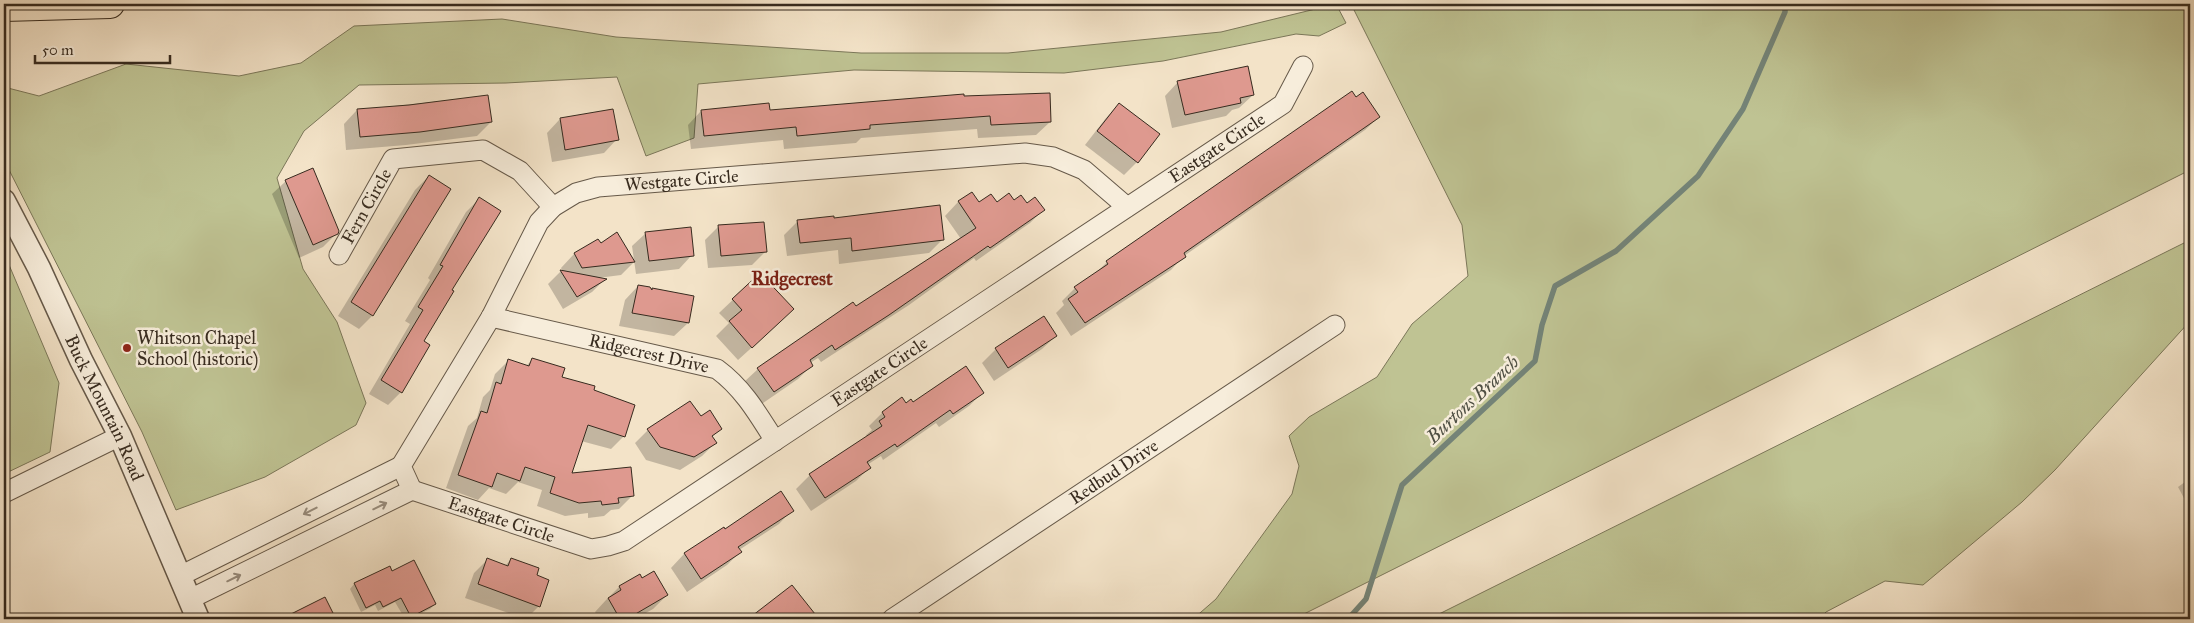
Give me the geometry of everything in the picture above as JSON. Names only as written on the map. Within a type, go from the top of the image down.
[{"type":"highway","points":[[4,7],[110,4]]},
{"type":"street","name":"Eastgate Circle","points":[[412,490],[591,549],[624,541],[1283,104],[1303,66]]},
{"type":"street","name":"Fern Circle","points":[[339,254],[394,159],[483,150],[520,171],[554,206]]},
{"type":"street","name":"Westgate Circle","points":[[401,466],[491,316],[539,222],[554,206],[576,192],[598,187],[1026,153],[1053,157],[1084,170],[1127,207]]},
{"type":"street","name":"Buck Mountain Road","points":[[4,201],[39,268],[81,360],[120,436],[194,609]]},
{"type":"street","name":"Ridgecrest Drive","points":[[491,316],[717,368],[734,381],[752,403],[775,442]]},
{"type":"street","name":"Redbud Drive","points":[[892,619],[1335,324]]},
{"type":"street","points":[[4,493],[120,436]]},
{"type":"street","points":[[180,576],[401,466],[412,490],[194,609]]},
{"type":"green space","points":[[1336,4],[1346,23],[1319,36],[1296,34],[1163,61],[1064,73],[854,70],[698,84],[694,138],[646,156],[617,77],[506,83],[359,85],[304,131],[277,178],[303,269],[337,322],[366,403],[356,425],[265,477],[176,510],[142,432],[4,160],[4,87],[39,96],[126,64],[239,76],[301,63],[354,26],[502,19],[616,37],[861,53],[1008,53],[1221,32]]},
{"type":"green space","points":[[1351,4],[2190,4],[2190,170],[1294,619],[1193,619],[1216,599],[1292,494],[1299,466],[1289,436],[1309,417],[1377,377],[1412,324],[1468,276],[1462,225]]},
{"type":"green space","points":[[2190,240],[2190,321],[2055,470],[2022,502],[1923,585],[1885,581],[1826,612],[1819,619],[1429,619]]},
{"type":"green space","points":[[4,253],[59,383],[50,452],[4,474]]},
{"type":"building","points":[[1248,66],[1254,95],[1240,98],[1241,103],[1185,115],[1177,81]]},
{"type":"building","points":[[1352,91],[1356,97],[1363,92],[1380,117],[1184,253],[1186,257],[1085,323],[1068,299],[1078,292],[1074,287],[1108,264],[1106,261]]},
{"type":"building","points":[[1050,93],[1051,122],[991,125],[990,116],[870,125],[870,129],[797,136],[796,127],[704,136],[701,110],[769,103],[770,110],[964,94],[964,96]]},
{"type":"building","points":[[488,95],[492,122],[420,132],[360,137],[357,109],[409,105]]},
{"type":"building","points":[[1119,103],[1160,134],[1138,163],[1097,131]]},
{"type":"building","points":[[613,109],[619,140],[565,150],[560,118]]},
{"type":"building","points":[[313,168],[339,231],[338,234],[313,245],[285,180]]},
{"type":"building","points":[[429,175],[451,189],[373,316],[351,302]]},
{"type":"building","points":[[972,192],[979,202],[991,194],[997,202],[1009,193],[1014,200],[1021,195],[1027,203],[1035,197],[1045,210],[990,248],[988,246],[835,350],[832,345],[810,360],[813,366],[774,392],[757,368],[853,302],[856,306],[976,228],[958,201]]},
{"type":"building","points":[[479,197],[501,211],[452,290],[454,291],[424,341],[430,345],[402,393],[381,380],[423,310],[418,307],[443,266],[440,265]]},
{"type":"building","points":[[940,205],[944,240],[852,251],[851,238],[800,243],[797,220],[834,216],[834,218]]},
{"type":"building","points":[[764,222],[767,252],[721,256],[718,225]]},
{"type":"building","points":[[691,227],[694,256],[649,261],[645,232]]},
{"type":"building","points":[[617,232],[635,262],[582,268],[574,253],[598,239],[601,243]]},
{"type":"building","points":[[560,270],[607,279],[577,297]]},
{"type":"building","points":[[760,273],[794,309],[752,348],[729,321],[742,310],[732,299]]},
{"type":"building","points":[[638,285],[650,287],[652,290],[652,288],[694,296],[689,323],[632,313]]},
{"type":"building","points":[[1044,316],[1057,336],[1008,368],[995,348]]},
{"type":"building","points":[[532,358],[565,368],[562,377],[595,386],[594,390],[635,405],[625,437],[588,425],[572,473],[631,467],[634,496],[618,498],[619,503],[602,505],[601,501],[579,503],[550,493],[555,477],[525,467],[520,481],[497,473],[492,487],[458,475],[481,411],[487,413],[496,382],[501,384],[508,359],[529,366]]},
{"type":"building","points":[[966,366],[984,393],[953,414],[950,410],[897,447],[895,444],[867,462],[871,468],[825,498],[809,474],[882,426],[879,421],[885,417],[882,412],[902,397],[906,403],[911,399],[913,402]]},
{"type":"building","points":[[690,401],[701,416],[710,410],[722,429],[712,436],[717,443],[694,457],[660,447],[647,429]]},
{"type":"building","points":[[781,491],[794,511],[738,547],[742,552],[701,579],[684,553],[724,527],[725,529]]},
{"type":"building","points":[[487,558],[508,566],[511,558],[539,568],[537,575],[549,580],[540,607],[478,584]]},
{"type":"building","points":[[414,560],[436,604],[411,617],[401,598],[383,607],[380,601],[366,608],[354,583],[390,566],[392,571]]},
{"type":"building","points":[[654,571],[668,595],[627,619],[620,619],[608,598],[621,590],[619,586],[640,574],[642,578]]},
{"type":"building","points":[[792,585],[819,619],[748,619]]},
{"type":"building","points":[[325,597],[336,619],[281,619]]},
{"type":"waterway","name":"Burtons Branch","points":[[1348,619],[1366,599],[1402,485],[1535,361],[1542,325],[1555,286],[1616,251],[1698,176],[1743,109],[1785,12],[1785,4]]},
{"type":"place","name":"Whitson Chapel School (historic)","points":[[127,348]]},
{"type":"district","name":"Ridgecrest","points":[[792,278]]}]
